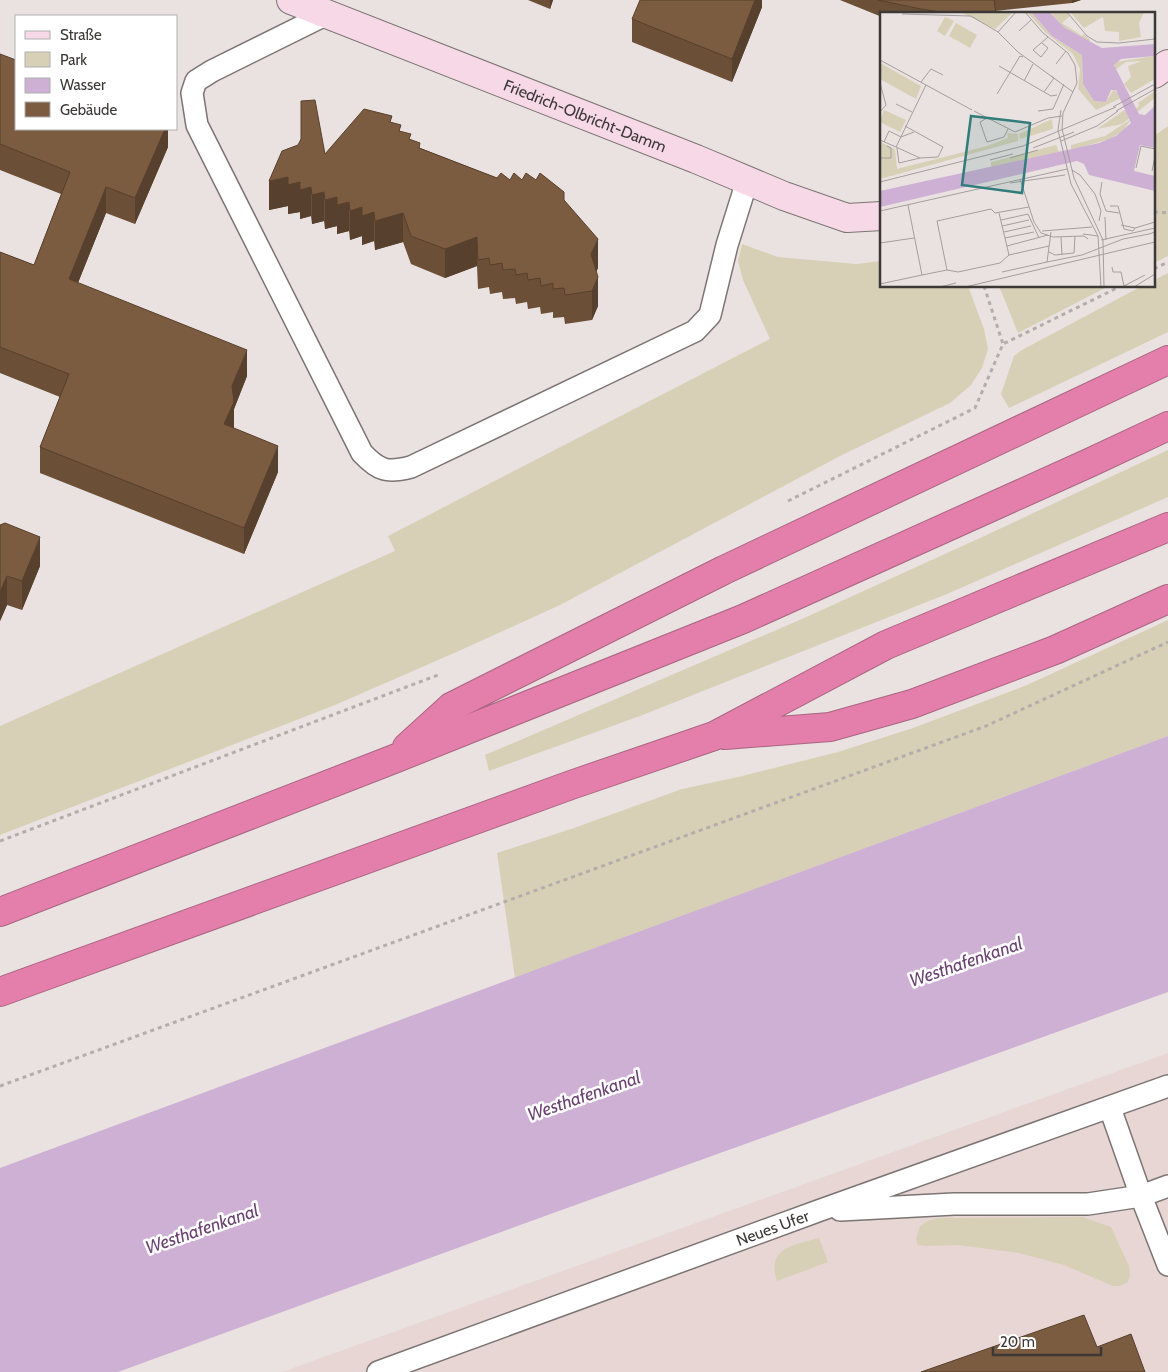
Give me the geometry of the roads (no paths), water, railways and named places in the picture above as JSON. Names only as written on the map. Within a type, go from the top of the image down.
[{"type":"highway","points":[[394,759],[451,707],[724,570],[1168,360]]},
{"type":"highway","points":[[0,912],[394,759],[743,619],[1168,426]]},
{"type":"highway","points":[[0,992],[571,785],[714,736],[886,645],[1168,527]]},
{"type":"highway","points":[[714,736],[830,727],[912,704],[1055,650],[1168,599]]},
{"type":"street","name":"Friedrich-Olbricht-Damm","points":[[291,0],[784,196],[846,218],[880,216]]},
{"type":"street","points":[[1156,73],[1168,64]]},
{"type":"lane","points":[[327,14],[212,71],[196,81],[192,93],[196,125],[362,453],[379,468],[400,470],[411,467],[695,331],[710,315],[727,245],[747,180]]},
{"type":"lane","name":"Neues Ufer","points":[[378,1372],[818,1211],[1168,1086]]},
{"type":"lane","points":[[1110,1108],[1168,1265]]},
{"type":"lane","points":[[818,1211],[954,1204],[1088,1204],[1141,1196],[1168,1186]]},
{"type":"water","name":"Westhafenkanal","points":[[1168,736],[1168,992],[118,1372],[0,1372],[0,1168]]}]
